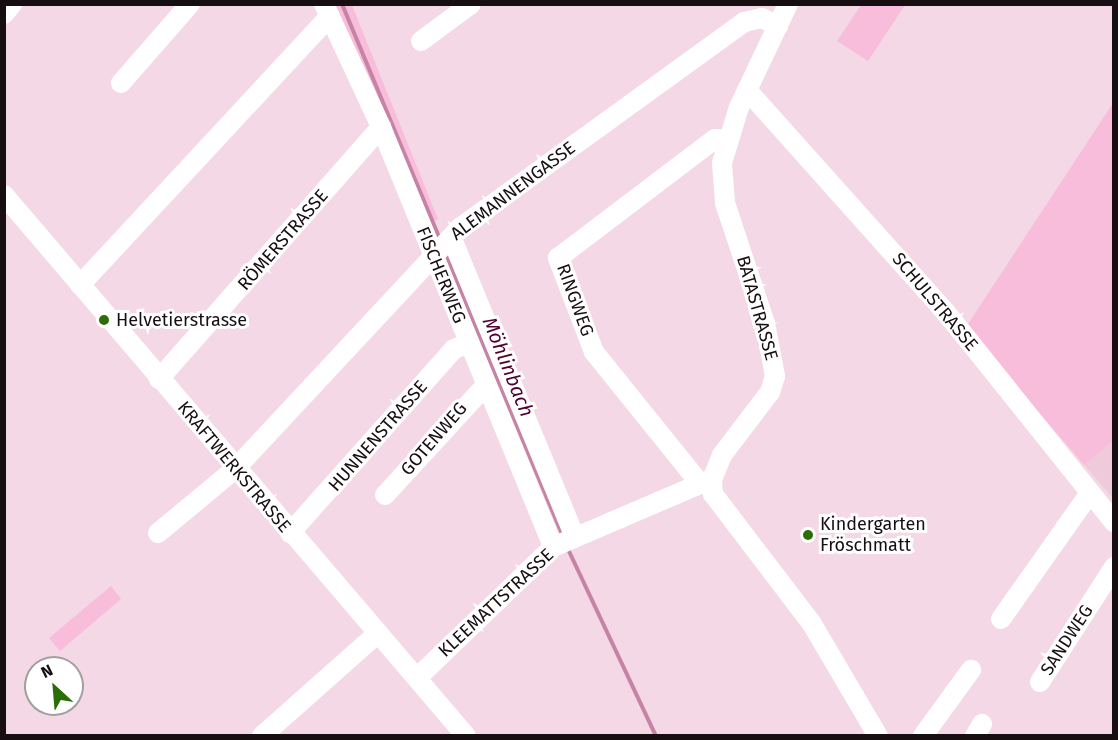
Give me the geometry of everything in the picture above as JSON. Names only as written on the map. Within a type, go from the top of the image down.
[{"type":"street","points":[[4,14],[12,4]]},
{"type":"street","points":[[121,83],[190,4]]},
{"type":"street","points":[[421,41],[471,4]]},
{"type":"street","name":"BATASTRASSE","points":[[705,480],[771,392],[774,376],[765,323],[725,203],[722,163],[747,90],[788,4]]},
{"type":"street","points":[[80,285],[327,10]]},
{"type":"street","name":"FISCHERWEG","points":[[327,10],[381,127],[553,548]]},
{"type":"street","name":"ALEMANNENGASSE","points":[[158,532],[235,469],[452,238],[744,22],[762,18],[778,26]]},
{"type":"street","name":"SCHULSTRASSE","points":[[747,90],[944,310],[1113,522]]},
{"type":"street","name":"RÖMERSTRASSE","points":[[159,379],[381,127]]},
{"type":"street","name":"RINGWEG","points":[[705,480],[594,352],[558,258],[715,139],[728,140]]},
{"type":"street","name":"KRAFTWERKSTRASSE","points":[[4,195],[290,534],[466,735]]},
{"type":"street","points":[[452,238],[575,537]]},
{"type":"street","name":"HUNNENSTRASSE","points":[[290,534],[454,349],[469,343]]},
{"type":"street","name":"GOTENWEG","points":[[385,495],[486,385]]},
{"type":"street","points":[[705,480],[718,505],[812,624],[878,735]]},
{"type":"street","name":"KLEEMATTSTRASSE","points":[[417,678],[553,548],[705,480]]},
{"type":"street","points":[[1001,619],[1090,493]]},
{"type":"street","name":"SANDWEG","points":[[1040,682],[1113,567]]},
{"type":"street","points":[[261,735],[377,634]]},
{"type":"street","points":[[923,735],[971,670]]},
{"type":"shaded area","points":[[332,5],[352,5],[438,219],[428,224]]},
{"type":"shaded area","points":[[861,5],[905,5],[868,61],[837,41]]},
{"type":"shaded area","points":[[1113,103],[1113,441],[1084,465],[966,327]]},
{"type":"shaded area","points":[[1113,441],[1113,498],[1084,465]]},
{"type":"shaded area","points":[[111,586],[121,599],[60,651],[49,638]]},
{"type":"waterway","name":"Möhlinbach","points":[[342,4],[440,240]]},
{"type":"waterway","name":"Möhlinbach","points":[[445,253],[563,537]]},
{"type":"waterway","name":"Möhlinbach","points":[[567,547],[656,736]]},
{"type":"place","name":"Helvetierstrasse","points":[[104,320]]},
{"type":"place","name":"Kindergarten Fröschmatt","points":[[808,535]]}]
